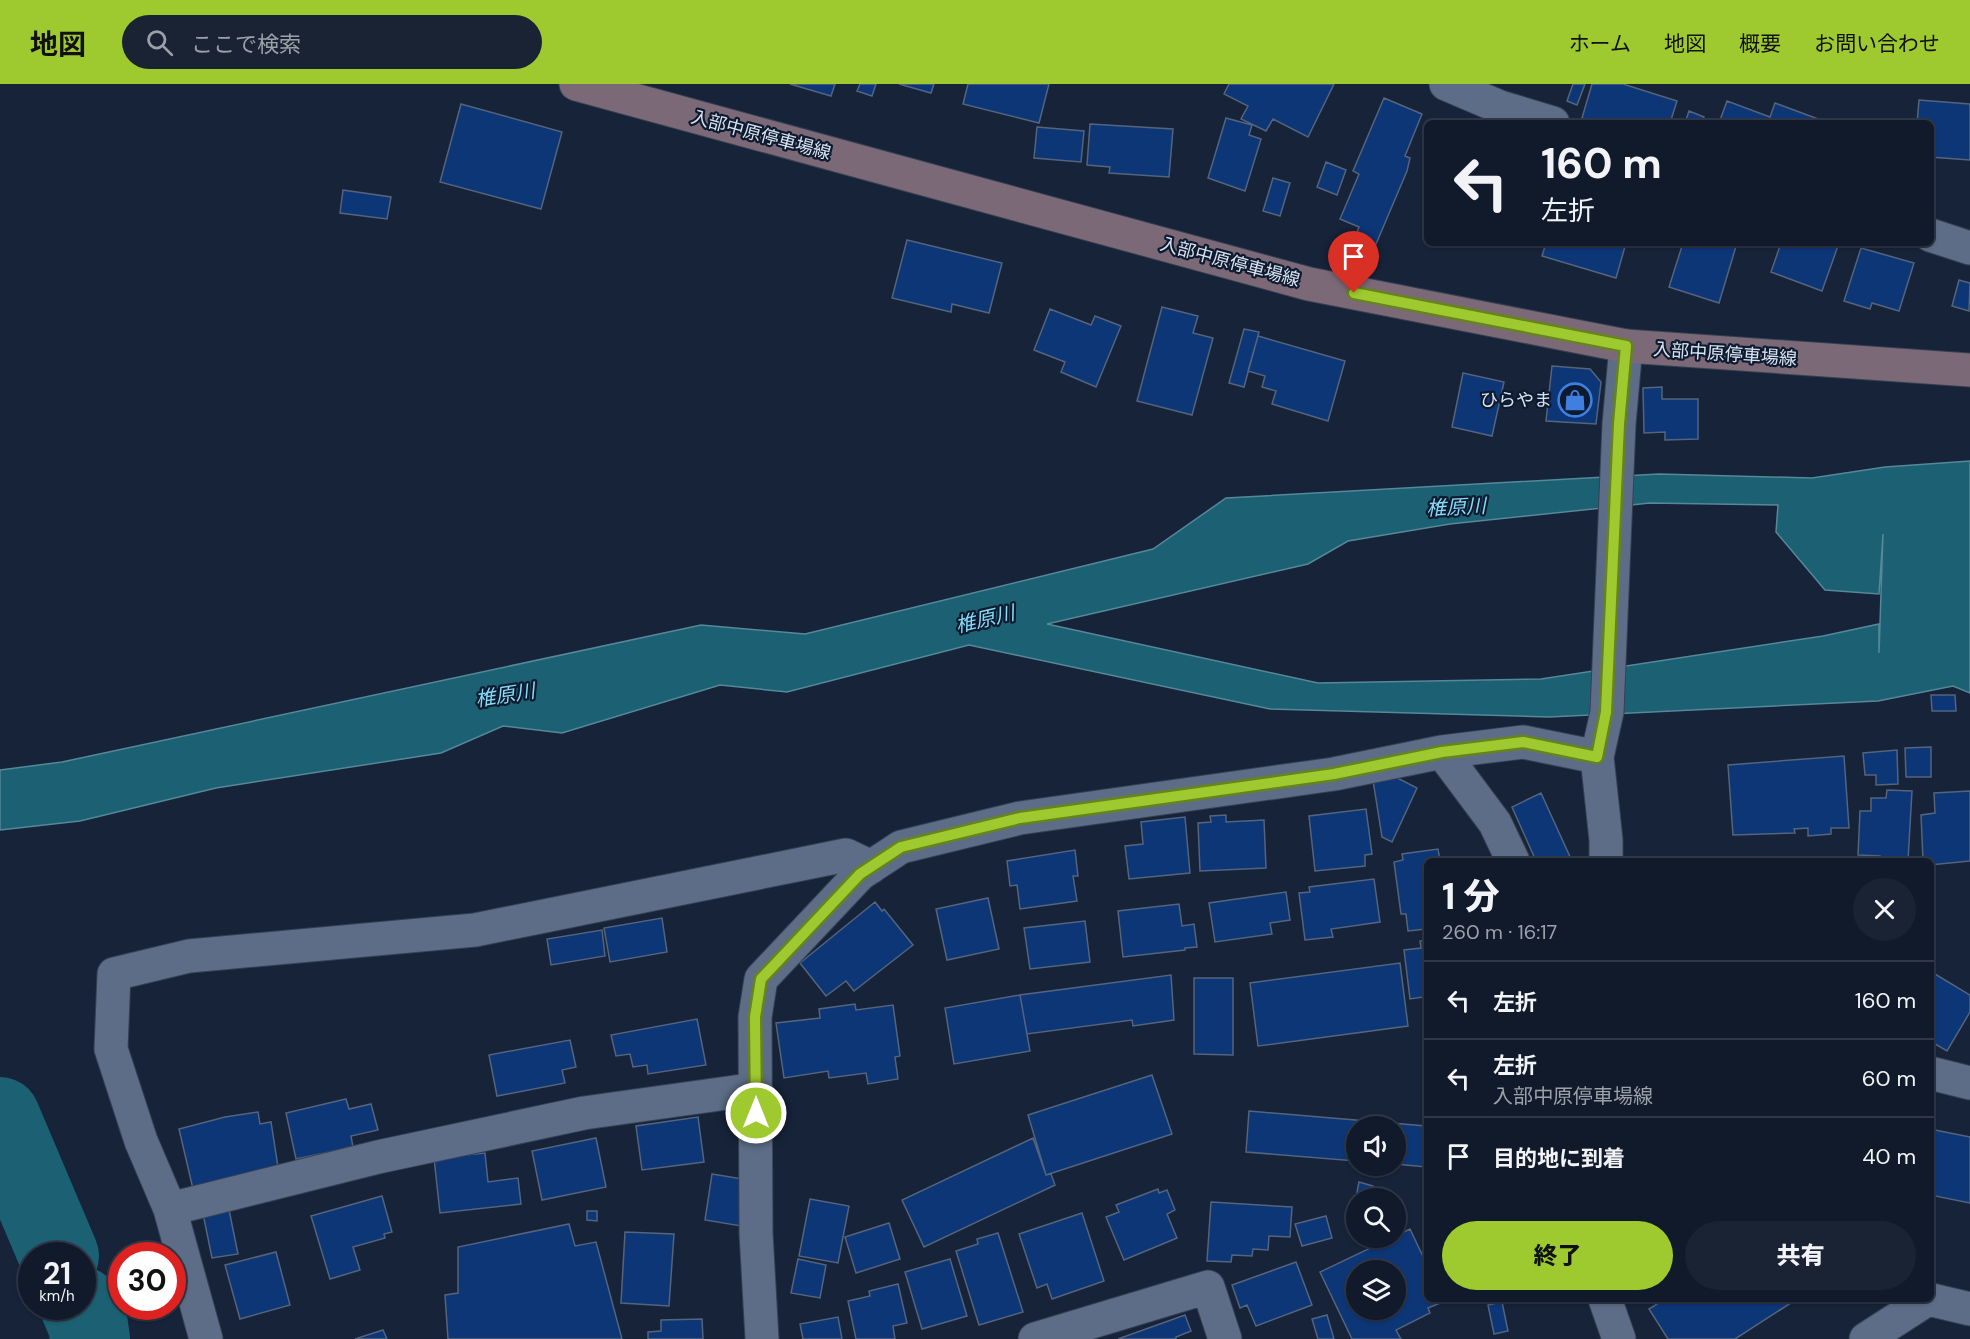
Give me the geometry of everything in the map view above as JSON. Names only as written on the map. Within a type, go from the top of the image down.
[{"type":"main road","name":"入部中原停車場線","points":[[576,84],[1309,284],[1626,346],[1970,370]]},
{"type":"street","points":[[1446,84],[1500,107],[1543,120]]},
{"type":"street","points":[[1934,236],[1970,248]]},
{"type":"street","points":[[1613,854],[1597,757],[1606,712],[1619,424],[1626,346]]},
{"type":"street","points":[[762,1339],[756,1233],[755,1017],[761,979],[860,874],[901,847],[1020,818],[1334,774],[1442,752],[1523,742],[1597,757]]},
{"type":"street","points":[[1442,752],[1495,823],[1512,858]]},
{"type":"street","points":[[206,1339],[170,1209],[141,1141],[111,1049],[114,974],[189,956],[475,930],[846,855],[871,867]]},
{"type":"street","points":[[1934,1074],[1970,1083]]},
{"type":"street","points":[[170,1209],[378,1157],[584,1113],[756,1089]]},
{"type":"street","points":[[1035,1339],[1208,1287],[1225,1339]]},
{"type":"street","points":[[1934,1300],[1970,1309]]},
{"type":"street","points":[[1606,1302],[1619,1339]]},
{"type":"street","points":[[1866,1339],[1923,1302]]},
{"type":"water","name":"椎原川","points":[[1970,461],[1970,693],[1953,686],[1878,701],[1549,717],[1270,709],[969,645],[787,692],[720,685],[562,733],[503,726],[441,753],[216,788],[80,821],[0,830],[0,770],[62,762],[701,625],[805,634],[1153,549],[1226,498],[1659,474],[1812,478],[1885,467]],"holes":[[[1650,503],[1778,505],[1776,532],[1825,590],[1879,594],[1883,534],[1879,653],[1879,624],[1823,636],[1541,679],[1318,683],[1047,624],[1308,564],[1348,541],[1450,524]]]},
{"type":"building","points":[[790,84],[835,84],[831,96]]},
{"type":"building","points":[[860,84],[876,84],[872,96],[857,91]]},
{"type":"building","points":[[899,84],[934,84],[931,93]]},
{"type":"building","points":[[968,84],[1049,84],[1039,123],[963,104]]},
{"type":"building","points":[[1229,84],[1334,84],[1308,137],[1273,119],[1266,131],[1241,119],[1248,106],[1224,94]]},
{"type":"building","points":[[1573,84],[1585,84],[1577,105],[1567,101]]},
{"type":"building","points":[[1592,84],[1623,84],[1677,101],[1671,120],[1589,120],[1582,118]]},
{"type":"building","points":[[1384,98],[1422,114],[1405,156],[1410,158],[1407,171],[1376,244],[1356,235],[1359,227],[1340,219],[1359,174],[1353,171]]},
{"type":"building","points":[[1919,100],[1970,104],[1970,160],[1934,157],[1934,120],[1917,120]]},
{"type":"building","points":[[1727,101],[1770,117],[1775,103],[1821,120],[1720,120]]},
{"type":"building","points":[[461,104],[562,132],[541,209],[440,182]]},
{"type":"building","points":[[1689,111],[1704,117],[1703,120],[1686,120]]},
{"type":"building","points":[[1226,118],[1252,125],[1249,135],[1261,139],[1245,191],[1208,178]]},
{"type":"building","points":[[1090,124],[1173,129],[1169,177],[1109,173],[1110,167],[1087,165]]},
{"type":"building","points":[[1037,127],[1084,131],[1081,162],[1034,158]]},
{"type":"building","points":[[1326,162],[1346,170],[1337,195],[1317,187]]},
{"type":"building","points":[[1273,178],[1290,183],[1280,216],[1263,211]]},
{"type":"building","points":[[343,190],[391,197],[387,219],[340,213]]},
{"type":"building","points":[[907,240],[1002,263],[989,313],[952,304],[951,312],[892,298]]},
{"type":"building","points":[[1545,246],[1625,246],[1616,278],[1542,256]]},
{"type":"building","points":[[1682,246],[1736,246],[1719,303],[1669,287]]},
{"type":"building","points":[[1780,246],[1838,246],[1822,291],[1771,272]]},
{"type":"building","points":[[1861,248],[1914,263],[1899,311],[1872,303],[1870,309],[1844,301]]},
{"type":"building","points":[[1959,280],[1970,283],[1969,311],[1952,306]]},
{"type":"building","points":[[1162,307],[1198,316],[1193,333],[1213,338],[1192,415],[1137,401]]},
{"type":"building","points":[[1050,309],[1091,325],[1095,316],[1121,326],[1096,387],[1061,372],[1065,362],[1034,350]]},
{"type":"building","points":[[1244,329],[1259,332],[1244,387],[1229,383]]},
{"type":"building","points":[[1258,336],[1345,361],[1328,421],[1272,404],[1276,391],[1262,387],[1265,376],[1248,371]]},
{"type":"building","points":[[1552,366],[1590,369],[1601,382],[1596,424],[1546,421]]},
{"type":"building","points":[[1463,373],[1504,382],[1492,436],[1452,427]]},
{"type":"building","points":[[1662,387],[1662,399],[1698,399],[1698,439],[1665,440],[1665,432],[1644,433],[1643,388]]},
{"type":"building","points":[[1931,695],[1955,695],[1956,711],[1932,711]]},
{"type":"building","points":[[1931,747],[1931,777],[1906,777],[1905,748]]},
{"type":"building","points":[[1897,750],[1898,784],[1876,785],[1876,775],[1865,775],[1863,753]]},
{"type":"building","points":[[1844,756],[1849,828],[1831,828],[1831,834],[1808,836],[1808,828],[1794,829],[1795,833],[1733,835],[1728,765]]},
{"type":"building","points":[[1382,770],[1417,788],[1392,842],[1382,837],[1372,774]]},
{"type":"building","points":[[1887,790],[1912,791],[1908,858],[1858,855],[1860,811],[1871,811],[1871,798],[1886,798]]},
{"type":"building","points":[[1970,791],[1970,861],[1934,865],[1934,858],[1923,858],[1921,815],[1935,813],[1934,793]]},
{"type":"building","points":[[1541,793],[1571,858],[1535,858],[1512,807]]},
{"type":"building","points":[[1366,809],[1372,854],[1365,855],[1365,866],[1315,871],[1309,816]]},
{"type":"building","points":[[1226,815],[1226,822],[1264,820],[1266,868],[1200,871],[1198,823],[1211,822],[1210,816]]},
{"type":"building","points":[[1185,817],[1190,873],[1129,879],[1125,846],[1143,844],[1141,822]]},
{"type":"building","points":[[1438,849],[1440,858],[1424,858],[1424,929],[1408,931],[1406,914],[1401,914],[1394,862],[1403,860],[1402,854]]},
{"type":"building","points":[[1075,850],[1078,876],[1073,876],[1077,901],[1020,909],[1017,885],[1010,886],[1007,861]]},
{"type":"building","points":[[1374,879],[1380,922],[1331,929],[1333,937],[1305,940],[1299,893],[1310,892],[1309,887]]},
{"type":"building","points":[[1286,892],[1290,920],[1270,923],[1272,934],[1215,942],[1209,903]]},
{"type":"building","points":[[988,898],[999,949],[947,960],[936,909]]},
{"type":"building","points":[[875,902],[882,911],[884,909],[913,945],[854,991],[846,981],[826,996],[800,963]]},
{"type":"building","points":[[1179,904],[1182,926],[1194,924],[1197,947],[1123,957],[1118,911]]},
{"type":"building","points":[[662,918],[667,952],[610,962],[604,928]]},
{"type":"building","points":[[1085,921],[1090,962],[1030,969],[1024,928]]},
{"type":"building","points":[[602,930],[605,956],[551,965],[547,939]]},
{"type":"building","points":[[1424,940],[1424,1006],[1423,997],[1410,999],[1404,950],[1421,948],[1420,941]]},
{"type":"building","points":[[1400,963],[1408,1026],[1258,1046],[1250,983]]},
{"type":"building","points":[[1934,973],[1970,995],[1970,1012],[1947,1051],[1934,1043]]},
{"type":"building","points":[[1171,975],[1174,1020],[1133,1026],[1132,1020],[1027,1034],[1020,995]]},
{"type":"building","points":[[1194,978],[1233,978],[1233,1055],[1194,1054]]},
{"type":"building","points":[[1020,995],[1030,1051],[954,1064],[945,1008]]},
{"type":"building","points":[[855,1004],[856,1010],[893,1005],[900,1056],[895,1057],[898,1079],[868,1084],[866,1073],[829,1078],[828,1071],[784,1078],[776,1023],[820,1018],[819,1009]]},
{"type":"building","points":[[697,1019],[706,1065],[648,1074],[647,1065],[633,1067],[630,1054],[616,1056],[611,1035]]},
{"type":"building","points":[[570,1040],[576,1067],[562,1070],[565,1083],[497,1096],[489,1055]]},
{"type":"building","points":[[1152,1075],[1172,1134],[1046,1175],[1028,1115]]},
{"type":"building","points":[[346,1099],[349,1109],[371,1104],[378,1130],[351,1136],[353,1147],[296,1159],[286,1113]]},
{"type":"building","points":[[1249,1111],[1346,1119],[1346,1160],[1246,1152]]},
{"type":"building","points":[[258,1112],[260,1124],[271,1122],[278,1167],[193,1189],[179,1129],[225,1117]]},
{"type":"building","points":[[698,1117],[704,1162],[642,1170],[636,1126]]},
{"type":"building","points":[[1406,1124],[1424,1126],[1424,1167],[1406,1165]]},
{"type":"building","points":[[1934,1130],[1970,1137],[1970,1203],[1934,1196]]},
{"type":"building","points":[[596,1138],[606,1187],[542,1200],[532,1151]]},
{"type":"building","points":[[1033,1138],[1046,1175],[1051,1174],[1055,1185],[924,1247],[902,1200]]},
{"type":"building","points":[[485,1153],[488,1182],[518,1178],[521,1204],[440,1213],[434,1158]]},
{"type":"building","points":[[712,1174],[749,1180],[741,1226],[705,1220]]},
{"type":"building","points":[[1359,1182],[1373,1186],[1372,1188],[1358,1188]]},
{"type":"building","points":[[1158,1189],[1159,1193],[1167,1190],[1175,1210],[1167,1214],[1177,1238],[1124,1260],[1106,1217],[1119,1212],[1116,1205]]},
{"type":"building","points":[[382,1196],[392,1232],[384,1234],[385,1238],[353,1247],[360,1270],[330,1279],[311,1216]]},
{"type":"building","points":[[810,1199],[849,1206],[838,1263],[799,1256]]},
{"type":"building","points":[[227,1200],[238,1254],[212,1258],[201,1204]]},
{"type":"building","points":[[1211,1202],[1292,1207],[1290,1237],[1269,1236],[1268,1250],[1253,1249],[1252,1256],[1232,1255],[1231,1262],[1207,1261]]},
{"type":"building","points":[[587,1211],[597,1211],[597,1221],[587,1220]]},
{"type":"building","points":[[1082,1213],[1104,1281],[1052,1299],[1047,1284],[1037,1288],[1019,1234]]},
{"type":"building","points":[[1326,1216],[1332,1238],[1302,1246],[1295,1224]]},
{"type":"building","points":[[889,1223],[900,1259],[856,1273],[845,1237]]},
{"type":"building","points":[[569,1224],[575,1246],[596,1242],[622,1339],[448,1339],[445,1295],[458,1293],[458,1247]]},
{"type":"building","points":[[1410,1229],[1424,1259],[1424,1302],[1443,1302],[1428,1308],[1430,1313],[1396,1330],[1401,1339],[1352,1339],[1320,1272],[1370,1248],[1406,1248],[1406,1231]]},
{"type":"building","points":[[625,1232],[674,1234],[669,1306],[621,1303]]},
{"type":"building","points":[[998,1233],[1023,1312],[979,1325],[956,1251],[978,1244],[977,1239]]},
{"type":"building","points":[[276,1252],[290,1305],[240,1319],[225,1265]]},
{"type":"building","points":[[798,1259],[826,1265],[820,1298],[791,1293]]},
{"type":"building","points":[[950,1259],[967,1316],[922,1329],[905,1272]]},
{"type":"building","points":[[1296,1262],[1312,1305],[1256,1326],[1247,1305],[1240,1308],[1232,1285]]},
{"type":"building","points":[[898,1284],[907,1323],[893,1326],[895,1339],[856,1339],[848,1301],[870,1296],[869,1291]]},
{"type":"building","points":[[1502,1302],[1508,1331],[1494,1334],[1488,1305]]},
{"type":"building","points":[[1660,1302],[1792,1302],[1735,1339],[1668,1339],[1649,1309]]},
{"type":"building","points":[[1185,1315],[1191,1331],[1176,1339],[1118,1339]]},
{"type":"building","points":[[1327,1315],[1334,1339],[1318,1339],[1312,1319]]},
{"type":"building","points":[[838,1317],[842,1339],[803,1339],[800,1324]]},
{"type":"building","points":[[702,1319],[703,1339],[648,1339],[648,1332],[661,1331],[661,1320]]},
{"type":"building","points":[[383,1330],[387,1339],[355,1339]]},
{"type":"waterway","points":[[0,1117],[53,1242]]},
{"type":"waterway","points":[[86,1320],[90,1339]]},
{"type":"place","name":"ひらやま","points":[[1575,400]]},
{"type":"route","points":[[756,1113],[755,1017],[761,979],[860,874],[901,847],[1020,818],[1334,774],[1442,752],[1523,742],[1597,757],[1606,712],[1619,424],[1626,346],[1492,318],[1354,293]]}]
